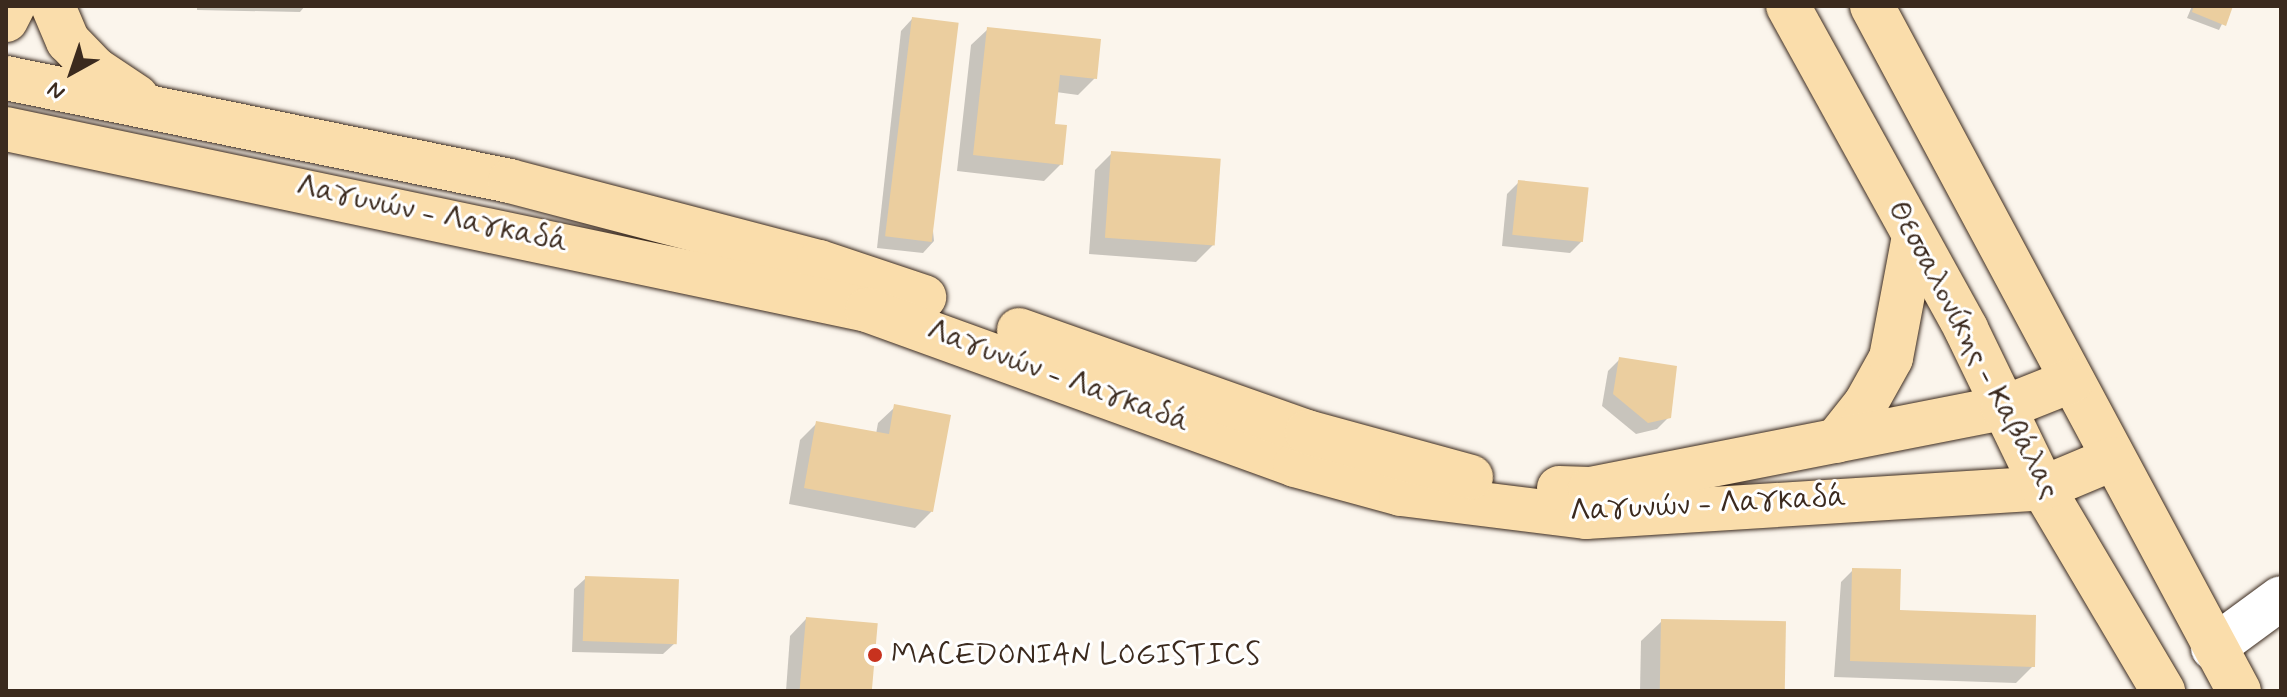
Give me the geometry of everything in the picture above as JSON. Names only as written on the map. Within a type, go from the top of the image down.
[{"type":"main road","points":[[6,20],[13,6]]},
{"type":"main road","points":[[53,6],[68,41],[95,69],[160,108]]},
{"type":"main road","name":"Θεσσαλονίκης - Καβάλας","points":[[1788,6],[1914,236],[2043,488],[2163,691]]},
{"type":"main road","points":[[1872,6],[2213,648],[2239,691]]},
{"type":"main road","name":"Λαγυνών - Λαγκαδά","points":[[6,78],[510,181],[819,262],[1307,432],[1462,476],[1527,487],[1590,489],[2003,408],[2071,381]]},
{"type":"main road","name":"Λαγυνών - Λαγκαδά","points":[[6,129],[867,310],[1295,465],[1401,494],[1586,517],[2043,488],[2112,459]]},
{"type":"main road","points":[[6,156],[77,142]]},
{"type":"main road","points":[[1836,441],[1866,403],[1891,358],[1914,236]]},
{"type":"street","points":[[2213,648],[2281,598]]},
{"type":"building","points":[[2194,6],[2233,6],[2226,26],[2192,12]]},
{"type":"building","points":[[912,17],[959,23],[932,242],[885,236]]},
{"type":"building","points":[[987,27],[1101,39],[1097,79],[1060,75],[1055,124],[1067,125],[1063,165],[973,155]]},
{"type":"building","points":[[1111,151],[1221,159],[1215,245],[1105,238]]},
{"type":"building","points":[[1518,180],[1589,187],[1583,242],[1512,235]]},
{"type":"building","points":[[1619,357],[1677,366],[1671,418],[1648,423],[1613,394]]},
{"type":"building","points":[[894,404],[951,415],[933,512],[804,488],[816,421],[889,434]]},
{"type":"building","points":[[1852,568],[1901,569],[1900,610],[2036,615],[2035,667],[1850,661]]},
{"type":"building","points":[[585,576],[679,579],[677,644],[583,641]]},
{"type":"building","points":[[806,617],[878,623],[872,691],[800,691]]},
{"type":"building","points":[[1661,619],[1786,621],[1785,691],[1660,691]]},
{"type":"place","name":"MACEDONIAN LOGISTICS","points":[[875,655]]}]
